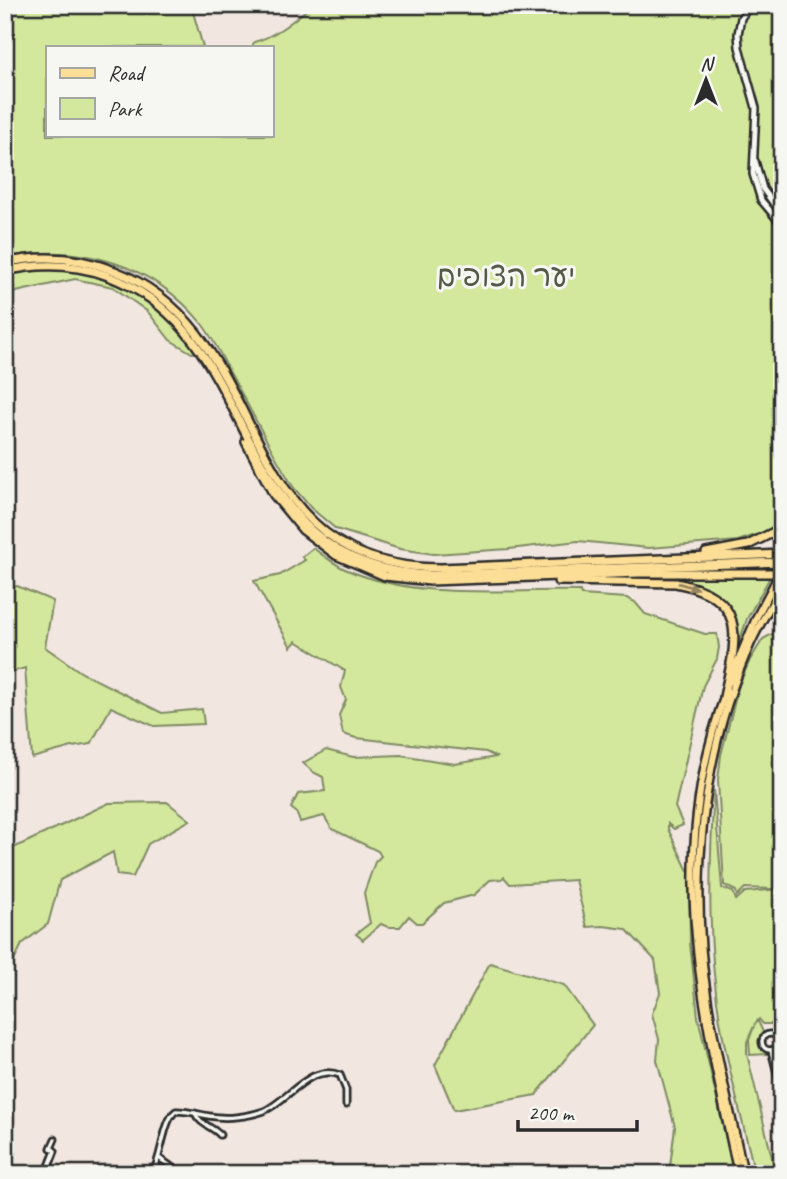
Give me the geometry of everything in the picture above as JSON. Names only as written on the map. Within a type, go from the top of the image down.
[{"type":"highway","points":[[5,263],[38,258],[80,260],[135,280],[164,298],[190,323],[210,351],[292,500],[328,536],[360,554],[388,563],[428,568],[782,554]]},
{"type":"highway","points":[[5,271],[38,266],[77,268],[113,277],[155,301],[183,326],[226,394],[270,477],[297,515],[319,537],[339,550],[384,569],[433,575],[782,562]]},
{"type":"highway","points":[[226,394],[252,454],[274,495],[291,518],[319,543],[348,562],[385,576],[417,581],[639,573],[782,572]]},
{"type":"highway","points":[[667,558],[748,545],[782,528]]},
{"type":"highway","points":[[473,580],[664,582],[686,585],[706,592],[727,611],[735,631],[734,655],[724,697]]},
{"type":"main road","points":[[744,1174],[708,1001],[699,902],[702,839],[712,772],[726,712],[751,642],[779,584],[782,572]]},
{"type":"main road","points":[[738,1174],[702,1003],[693,907],[698,807],[724,697],[757,616],[779,584]]},
{"type":"street","points":[[750,5],[741,18],[737,34],[755,102],[753,174],[761,200],[782,225]]},
{"type":"street","points":[[754,144],[756,167],[763,189],[782,215]]},
{"type":"street","points":[[769,1034],[778,1039],[776,1047],[771,1050],[762,1044],[764,1036],[769,1034]]},
{"type":"street","points":[[771,1050],[782,1093]]},
{"type":"street","points":[[152,1174],[172,1114],[181,1111],[228,1117],[264,1110],[315,1074],[322,1072],[340,1075],[346,1090],[346,1105]]},
{"type":"street","points":[[195,1113],[200,1121],[213,1127],[220,1135]]},
{"type":"street","points":[[46,1174],[55,1151],[51,1149],[55,1139]]},
{"type":"street","points":[[159,1158],[182,1174]]},
{"type":"street","points":[[99,1170],[104,1174]]},
{"type":"green space","name":"יער הצופים","points":[[5,5],[191,5],[203,46],[46,46],[46,136],[273,136],[273,46],[252,46],[254,42],[292,22],[312,5],[782,5],[782,111],[777,138],[782,153],[782,521],[764,532],[738,541],[649,548],[578,541],[434,554],[400,549],[336,529],[311,508],[294,488],[213,341],[183,303],[161,286],[113,262],[60,253],[5,258]]},
{"type":"green space","points":[[68,270],[113,281],[139,295],[175,324],[198,352],[192,353],[170,340],[148,312],[113,287],[75,279],[16,292],[5,297],[5,274]]},
{"type":"green space","points":[[313,548],[345,569],[402,586],[461,591],[580,591],[581,595],[627,598],[635,602],[645,614],[705,634],[717,634],[717,659],[703,686],[675,807],[683,825],[674,829],[668,824],[668,829],[689,873],[690,943],[698,1017],[734,1174],[669,1174],[675,1127],[657,1060],[659,1039],[652,1014],[660,993],[655,960],[626,929],[587,927],[575,880],[510,884],[504,877],[490,880],[474,895],[444,903],[422,923],[417,923],[409,916],[400,927],[381,924],[363,940],[356,934],[370,923],[364,893],[375,862],[381,856],[378,851],[332,829],[324,816],[300,822],[291,808],[298,794],[325,791],[323,777],[303,763],[326,750],[353,757],[401,755],[455,764],[496,757],[486,752],[356,738],[343,734],[339,715],[346,700],[341,687],[345,671],[296,641],[291,647],[254,581],[280,575],[305,560],[302,557]]},
{"type":"green space","points":[[675,576],[770,577],[747,619],[739,643],[733,614],[722,599],[706,588]]},
{"type":"green space","points":[[17,586],[53,601],[45,647],[82,673],[162,713],[202,709],[204,724],[154,726],[111,707],[91,744],[32,758],[25,668],[5,674],[5,589]]},
{"type":"green space","points":[[774,633],[782,634],[782,887],[745,888],[737,896],[736,891],[724,885],[718,780],[721,755],[739,685],[763,639]]},
{"type":"green space","points":[[714,790],[722,888],[733,892],[736,900],[745,892],[782,889],[782,1024],[763,1024],[759,1019],[754,1025],[758,1021],[763,1032],[759,1044],[767,1054],[750,1055],[749,1040],[754,1026],[747,1042],[747,1054],[776,1174],[755,1174],[729,1068],[717,1002],[710,911]]},
{"type":"green space","points":[[167,802],[190,820],[148,844],[133,877],[117,875],[113,852],[60,880],[48,924],[22,944],[10,970],[5,971],[5,852],[109,803]]},
{"type":"green space","points":[[490,963],[564,985],[593,1025],[536,1095],[454,1110],[435,1065]]}]
